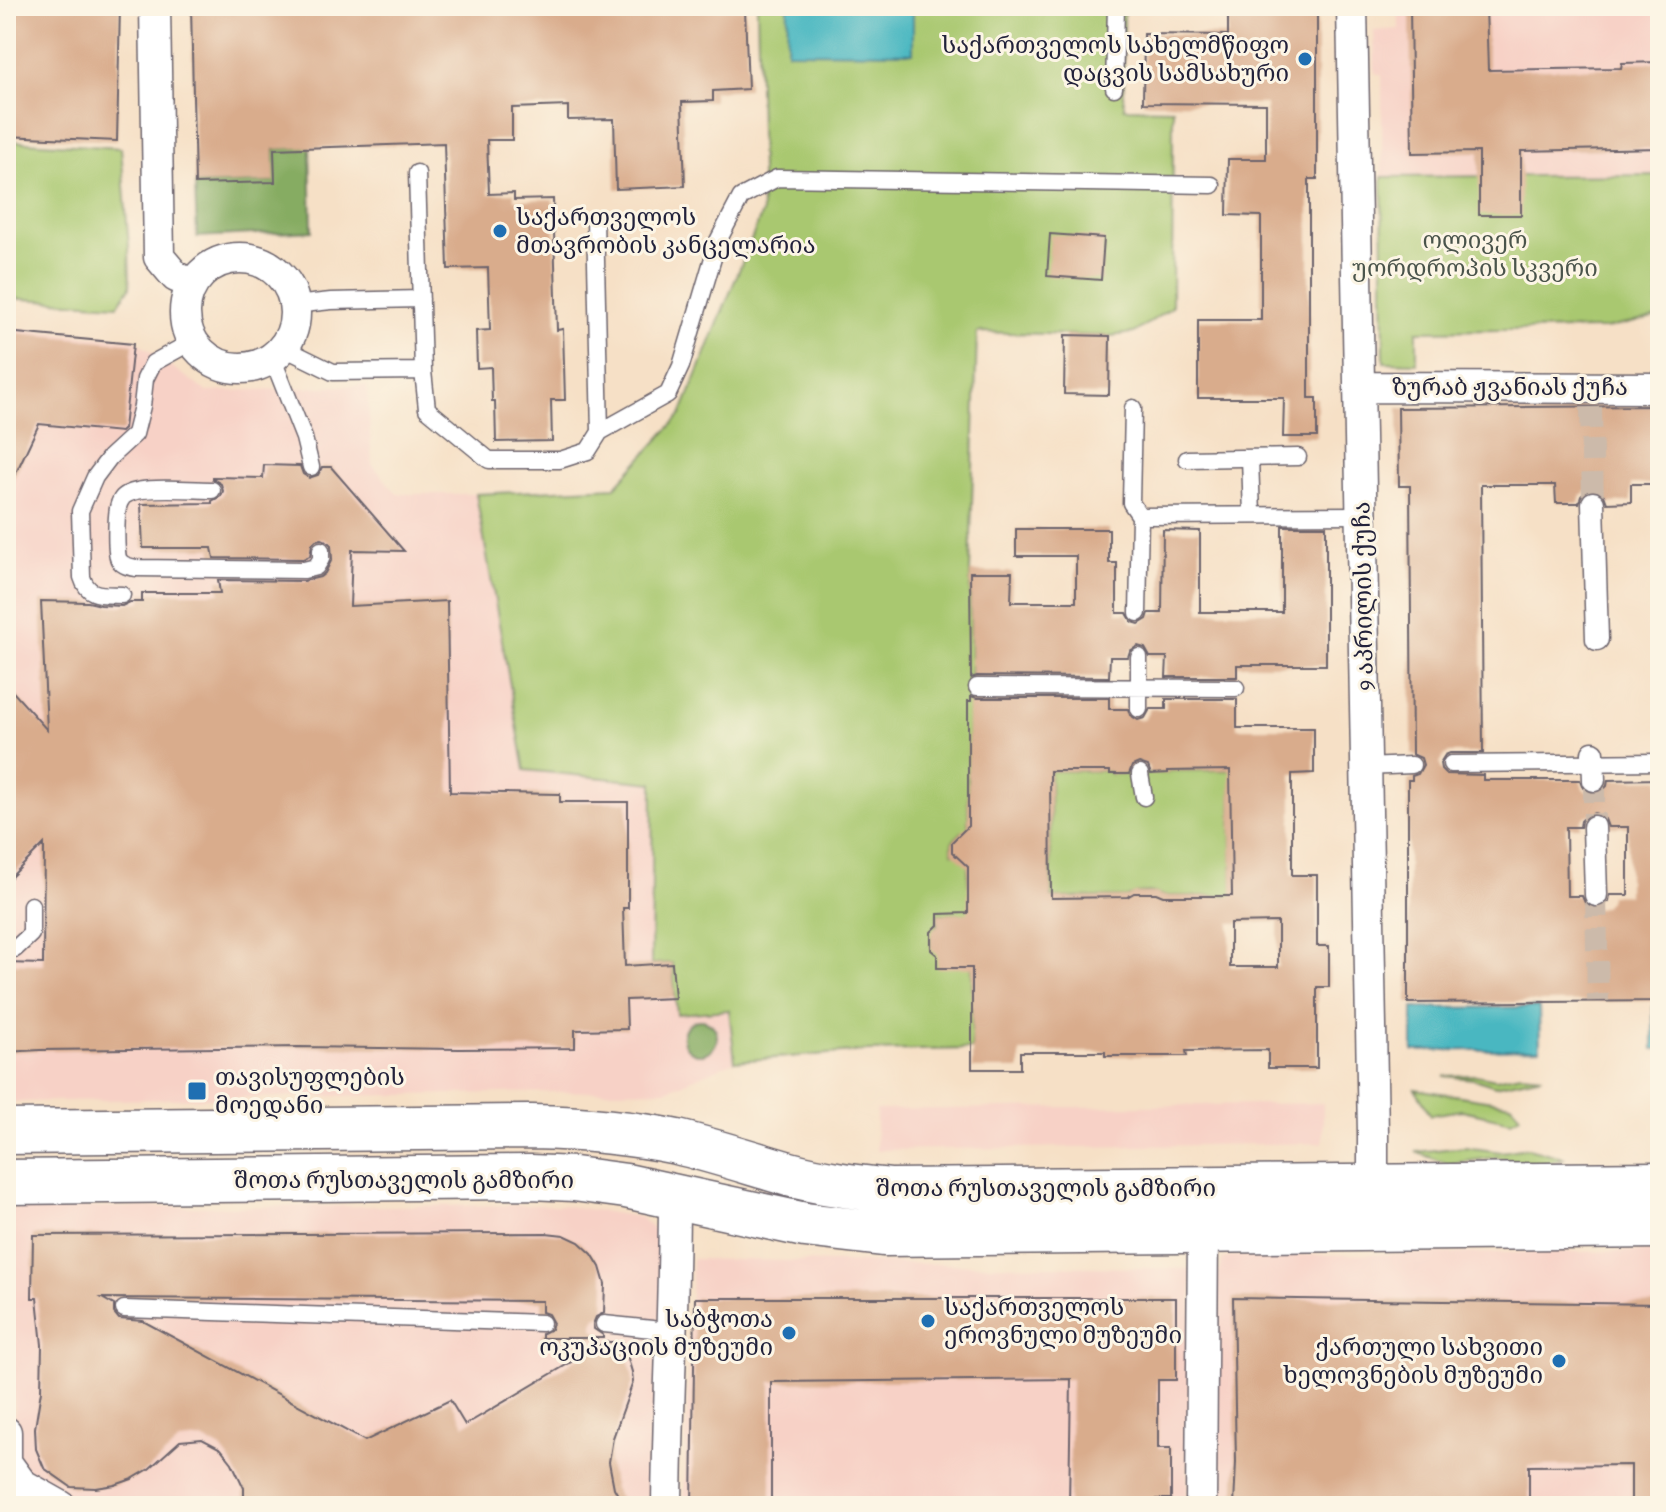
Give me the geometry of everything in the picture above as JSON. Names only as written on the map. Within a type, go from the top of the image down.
[{"type":"main road","name":"შოთა რუსთაველის გამზირი","points":[[6,1132],[578,1128],[674,1142],[838,1185],[891,1191],[1660,1184]]},
{"type":"main road","name":"შოთა რუსთაველის გამზირი","points":[[6,1182],[574,1179],[626,1186],[805,1225],[883,1234],[1660,1226]]},
{"type":"street","points":[[155,6],[159,257],[176,277],[193,284]]},
{"type":"street","name":"9 აპრილის ქუჩა","points":[[1352,6],[1373,1186]]},
{"type":"street","points":[[243,258],[271,267],[290,290],[294,305],[290,335],[277,352],[258,364],[229,366],[215,361],[202,353],[187,328],[187,298],[193,284],[214,264],[229,259],[243,258]]},
{"type":"street","name":"ზურაბ ჟვანიას ქუჩა","points":[[1359,387],[1591,397],[1660,388]]},
{"type":"street","points":[[1593,503],[1597,639]]},
{"type":"street","points":[[1594,827],[1596,895]]},
{"type":"street","points":[[667,1506],[674,1196]]},
{"type":"street","points":[[1201,1506],[1203,1230]]},
{"type":"street","points":[[6,1432],[6,1462],[22,1484],[61,1506]]},
{"type":"lane","points":[[1114,88],[1116,6]]},
{"type":"lane","points":[[417,173],[427,409],[489,460],[560,460],[588,451],[600,432],[668,394],[681,366],[718,241],[741,197],[777,178],[1212,185]]},
{"type":"lane","points":[[595,219],[600,432]]},
{"type":"lane","points":[[294,305],[421,299]]},
{"type":"lane","points":[[122,595],[93,593],[85,587],[80,511],[95,477],[110,457],[135,434],[145,379],[153,363],[193,341]]},
{"type":"lane","points":[[277,352],[333,372],[423,371]]},
{"type":"lane","points":[[277,352],[311,467]]},
{"type":"lane","points":[[1133,408],[1131,503],[1140,516],[1138,613]]},
{"type":"lane","points":[[1187,459],[1298,457]]},
{"type":"lane","points":[[1250,458],[1252,515]]},
{"type":"lane","points":[[212,490],[143,490],[124,496],[117,516],[119,560],[136,568],[304,570],[316,567],[321,559],[321,550]]},
{"type":"lane","points":[[1140,516],[1361,515]]},
{"type":"lane","points":[[1139,657],[1139,709]]},
{"type":"lane","points":[[977,687],[1236,688]]},
{"type":"lane","points":[[1451,764],[1660,762]]},
{"type":"lane","points":[[1366,767],[1412,765]]},
{"type":"lane","points":[[1140,774],[1144,797]]},
{"type":"lane","points":[[6,948],[15,949],[31,934],[31,905]]},
{"type":"lane","points":[[124,1309],[542,1323]]},
{"type":"lane","points":[[604,1324],[671,1333]]},
{"type":"shaded area","points":[[1398,6],[1660,6],[1660,175],[1382,177],[1382,75],[1375,73],[1374,31],[1399,29]]},
{"type":"shaded area","points":[[1660,241],[1660,365],[1657,365],[1657,284]]},
{"type":"shaded area","points":[[6,328],[135,340],[207,392],[367,385],[372,464],[397,494],[476,494],[524,770],[653,783],[651,964],[672,963],[730,1009],[735,1061],[667,1090],[6,1102]]},
{"type":"shaded area","points":[[1323,1103],[1323,1143],[876,1150],[876,1110]]},
{"type":"shaded area","points":[[561,1205],[640,1217],[666,1242],[661,1506],[27,1506],[19,1489],[6,1208]]},
{"type":"shaded area","points":[[1660,1251],[1660,1506],[1215,1506],[1217,1278],[1223,1259],[1235,1256]]},
{"type":"shaded area","points":[[692,1259],[1192,1269],[1187,1506],[684,1506]]},
{"type":"green space","points":[[757,6],[1124,6],[1124,108],[1173,109],[1172,307],[1134,333],[1110,336],[977,332],[970,572],[968,832],[962,832],[952,842],[952,852],[968,861],[973,914],[938,914],[931,941],[931,947],[972,968],[972,1049],[868,1051],[735,1061],[729,1010],[677,1014],[672,963],[651,964],[653,783],[525,770],[476,494],[615,487],[681,415],[762,213]]},
{"type":"green space","points":[[9,141],[121,148],[130,287],[118,305],[6,298],[6,160]]},
{"type":"green space","points":[[310,147],[312,231],[197,237],[195,184],[274,182],[274,149]]},
{"type":"green space","name":"ოლივერ უორდროპის სკვერი","points":[[1660,175],[1658,317],[1604,329],[1417,331],[1417,363],[1384,362],[1382,177]]},
{"type":"green space","points":[[1232,770],[1233,898],[1163,896],[1145,892],[1127,897],[1051,898],[1050,771],[1110,771],[1110,774]]},
{"type":"green space","points":[[700,1020],[712,1025],[717,1037],[712,1049],[700,1054],[688,1049],[683,1037],[688,1025]]},
{"type":"green space","points":[[1520,1074],[1542,1076],[1495,1086],[1474,1079],[1444,1076],[1476,1075],[1496,1079]]},
{"type":"green space","points":[[1415,1089],[1511,1104],[1520,1116],[1511,1121],[1462,1110],[1431,1115]]},
{"type":"green space","points":[[1465,1147],[1501,1152],[1528,1148],[1565,1158],[1540,1163],[1497,1157],[1448,1164],[1416,1152]]},
{"type":"water","points":[[788,6],[913,6],[913,53],[787,52]]},
{"type":"water","points":[[1653,1006],[1660,1006],[1660,1049],[1653,1049]]},
{"type":"water","points":[[1539,1007],[1540,1049],[1413,1051],[1413,1008]]},
{"type":"building","points":[[6,6],[120,6],[117,141],[6,136]]},
{"type":"building","name":"საქართველოს მთავრობის კანცელარია","points":[[191,6],[710,6],[710,9],[745,9],[748,89],[713,91],[713,101],[682,102],[685,186],[616,189],[614,119],[568,120],[568,106],[512,108],[512,140],[487,140],[489,194],[514,193],[514,200],[553,199],[557,330],[563,329],[565,400],[551,400],[552,441],[496,442],[491,367],[477,368],[476,331],[490,330],[488,268],[448,269],[444,143],[274,149],[275,182],[195,184]]},
{"type":"building","points":[[1258,6],[1317,6],[1317,179],[1309,179],[1309,398],[1317,398],[1317,437],[1283,437],[1284,398],[1198,398],[1198,320],[1261,320],[1261,216],[1227,215],[1228,159],[1266,159],[1266,104],[1143,103],[1144,34],[1228,35],[1228,12],[1258,12]]},
{"type":"building","points":[[1410,6],[1486,6],[1488,70],[1621,68],[1622,63],[1660,62],[1660,148],[1521,151],[1521,215],[1479,215],[1479,152],[1412,153]]},
{"type":"building","points":[[1050,234],[1104,238],[1101,280],[1047,276]]},
{"type":"building","points":[[6,332],[133,344],[124,429],[121,432],[39,424],[6,494]]},
{"type":"building","points":[[1065,335],[1110,336],[1109,395],[1064,394]]},
{"type":"building","points":[[1660,406],[1660,484],[1631,484],[1631,502],[1607,503],[1600,491],[1593,489],[1581,496],[1579,503],[1556,503],[1555,485],[1481,485],[1483,753],[1450,753],[1440,763],[1446,774],[1483,775],[1483,780],[1580,780],[1587,792],[1594,794],[1607,786],[1608,780],[1660,779],[1660,1001],[1408,1003],[1408,780],[1418,774],[1423,765],[1421,758],[1412,754],[1410,486],[1399,486],[1398,408]],"holes":[[[1594,813],[1601,815],[1608,827],[1628,827],[1628,895],[1610,895],[1609,901],[1596,909],[1589,907],[1582,896],[1567,896],[1566,827],[1580,827],[1586,816]]]},
{"type":"building","points":[[264,465],[300,466],[309,478],[318,475],[322,467],[331,467],[404,551],[352,550],[350,606],[447,601],[450,792],[560,794],[560,802],[628,802],[628,908],[623,908],[625,966],[672,963],[675,998],[626,1000],[627,1029],[575,1030],[575,1048],[299,1047],[6,1052],[6,963],[43,964],[44,844],[6,882],[6,684],[47,730],[41,601],[122,606],[142,602],[142,593],[220,593],[218,580],[304,581],[320,577],[332,559],[331,545],[322,539],[312,544],[310,556],[303,559],[214,558],[212,548],[143,548],[141,504],[212,503],[223,491],[221,484],[213,477],[263,478]]},
{"type":"building","points":[[1282,526],[1326,526],[1326,665],[1237,665],[1237,677],[1166,677],[1167,657],[1150,657],[1145,648],[1138,646],[1130,651],[1128,657],[1110,657],[1109,677],[971,678],[970,572],[1012,572],[1011,602],[1076,602],[1076,556],[1016,556],[1016,529],[1109,529],[1109,563],[1117,563],[1117,613],[1127,613],[1132,622],[1139,624],[1147,619],[1149,613],[1162,613],[1163,530],[1200,531],[1200,612],[1282,612]]},
{"type":"building","points":[[971,696],[1109,698],[1109,709],[1128,709],[1130,715],[1138,720],[1145,718],[1150,709],[1166,709],[1166,699],[1237,699],[1237,728],[1314,728],[1314,773],[1292,774],[1292,875],[1317,875],[1317,946],[1329,946],[1329,987],[1317,987],[1317,1068],[1268,1068],[1268,1050],[1186,1051],[1187,1056],[1020,1052],[1020,1069],[972,1069],[972,968],[937,968],[937,955],[931,950],[931,932],[938,925],[938,914],[968,913],[968,867],[952,852],[952,842],[968,826],[968,701],[971,701]],"holes":[[[1139,763],[1148,766],[1151,774],[1230,770],[1232,896],[1134,893],[1127,897],[1051,898],[1050,771],[1129,774],[1132,766]],[[1278,922],[1278,967],[1230,967],[1230,923]]]},
{"type":"building","points":[[33,1235],[564,1235],[579,1242],[600,1267],[605,1284],[604,1313],[596,1317],[593,1324],[603,1338],[542,1338],[553,1323],[548,1314],[542,1312],[542,1301],[102,1298],[114,1305],[114,1313],[119,1319],[143,1321],[365,1441],[450,1400],[465,1425],[605,1342],[623,1342],[633,1382],[613,1438],[609,1462],[614,1488],[624,1506],[244,1506],[244,1488],[232,1463],[221,1449],[202,1439],[180,1441],[149,1469],[115,1485],[71,1487],[44,1468],[36,1449],[35,1428],[41,1391],[42,1345],[37,1298],[32,1298]]},
{"type":"building","points":[[695,1298],[1176,1298],[1176,1380],[1158,1380],[1158,1448],[1171,1448],[1171,1499],[1157,1499],[1157,1506],[1069,1506],[1071,1379],[771,1382],[771,1506],[692,1506]]},
{"type":"building","points":[[1233,1298],[1660,1304],[1660,1506],[1631,1506],[1631,1465],[1529,1466],[1529,1506],[1234,1506]]},
{"type":"tunnel","points":[[1591,407],[1593,503]]},
{"type":"tunnel","points":[[1594,780],[1594,827]]},
{"type":"tunnel","points":[[1596,895],[1598,1001]]},
{"type":"place","name":"საქართველოს სახელმწიფო დაცვის სამსახური","points":[[1305,59]]},
{"type":"place","name":"საქართველოს მთავრობის კანცელარია","points":[[500,231]]},
{"type":"place","name":"თავისუფლების მოედანი","points":[[197,1091]]},
{"type":"place","name":"საქართველოს ეროვნული მუზეუმი","points":[[928,1321]]},
{"type":"place","name":"საბჭოთა ოკუპაციის მუზეუმი","points":[[789,1333]]},
{"type":"place","name":"ქართული სახვითი ხელოვნების მუზეუმი","points":[[1559,1361]]}]
